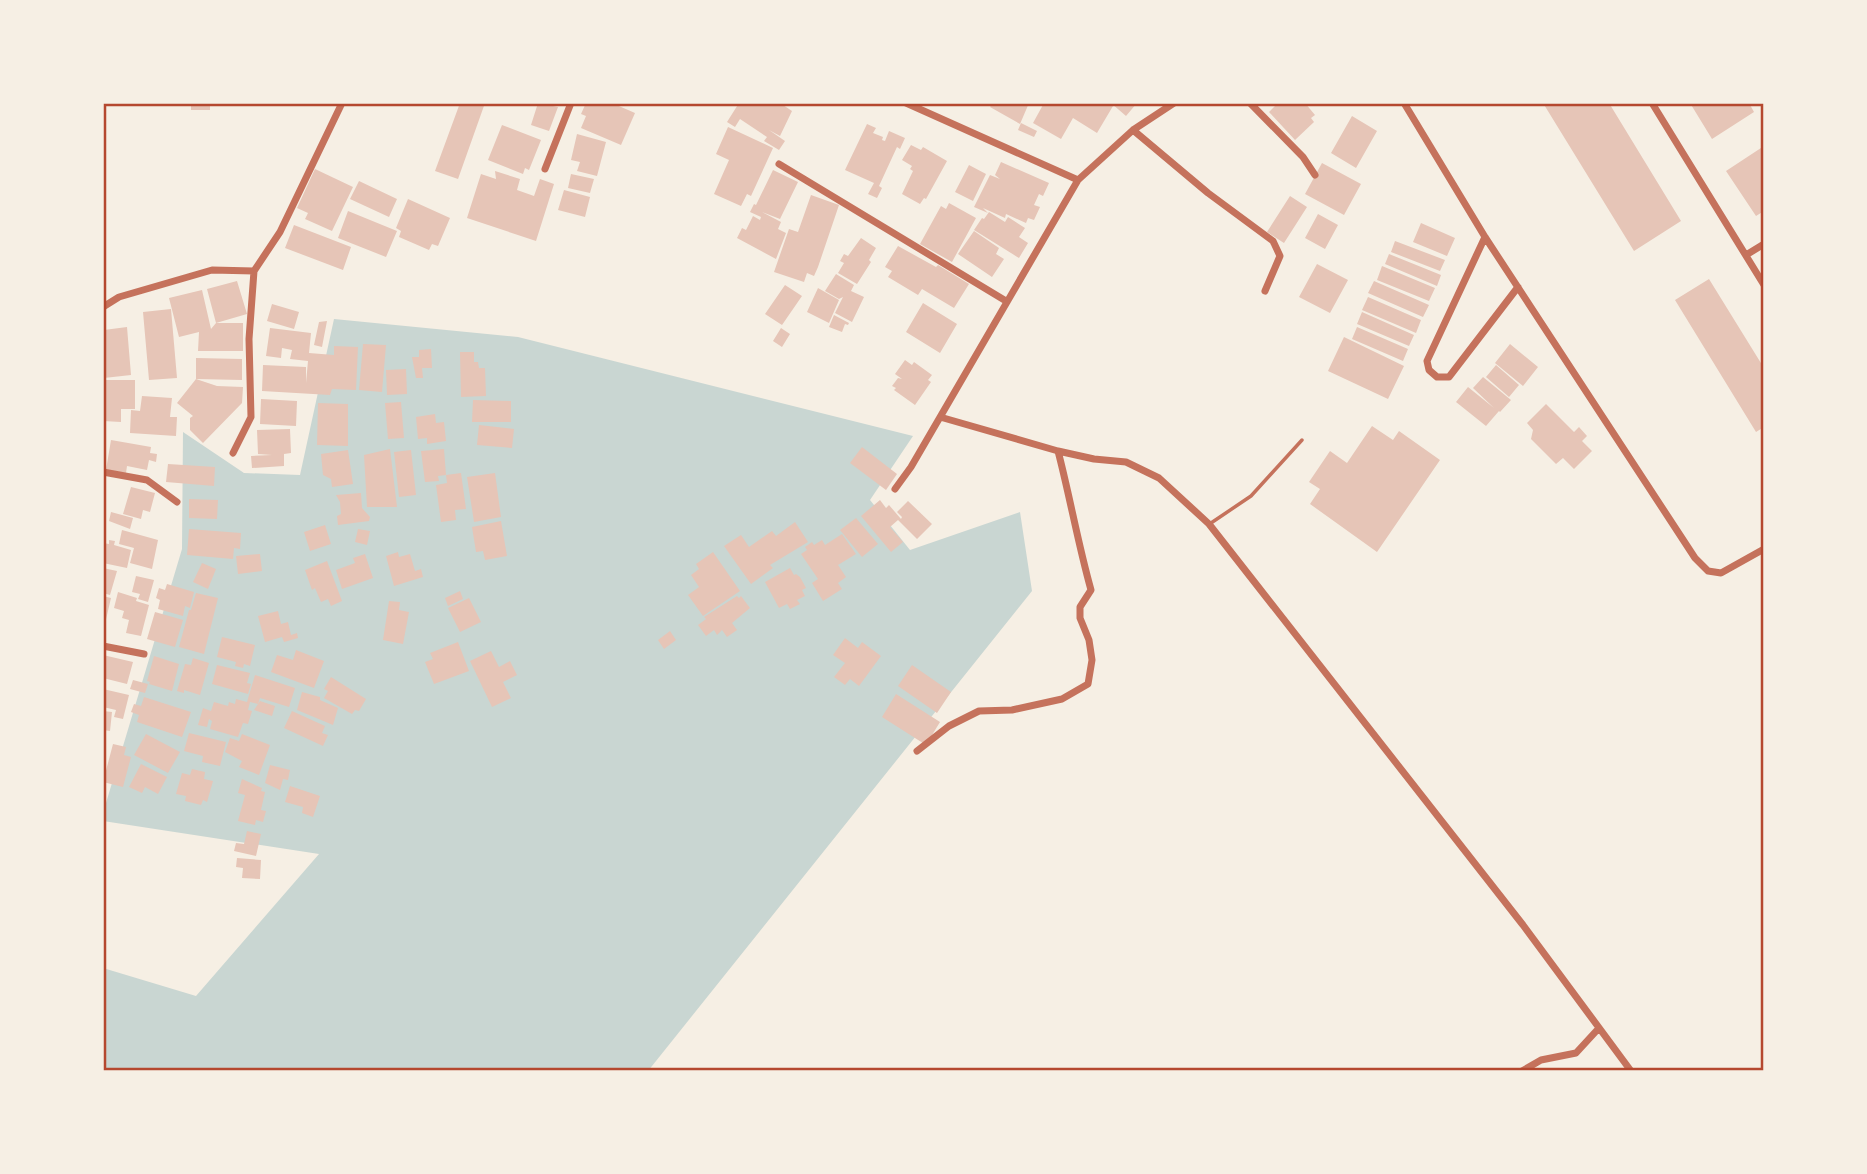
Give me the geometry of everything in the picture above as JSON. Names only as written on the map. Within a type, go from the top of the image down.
[{"type":"street","points":[[233,453],[251,417],[250,339],[254,271],[280,232],[342,103]]},
{"type":"street","points":[[545,169],[571,103]]},
{"type":"street","points":[[906,103],[1077,180]]},
{"type":"street","points":[[895,489],[940,417],[1077,180],[1133,130],[1174,103]]},
{"type":"street","points":[[1250,103],[1315,174]]},
{"type":"street","points":[[1404,103],[1485,237],[1695,558],[1708,571],[1721,572],[1764,549]]},
{"type":"street","points":[[1652,103],[1764,285]]},
{"type":"street","points":[[1133,130],[1208,193],[1273,241],[1280,257],[1265,291]]},
{"type":"street","points":[[779,164],[1006,301]]},
{"type":"street","points":[[1485,237],[1427,361],[1429,370],[1437,377],[1449,377],[1518,287]]},
{"type":"street","points":[[1746,256],[1764,244]]},
{"type":"street","points":[[103,307],[118,297],[212,270],[254,271]]},
{"type":"street","points":[[940,417],[1058,451],[1094,459],[1126,462],[1159,478],[1209,524],[1514,914],[1631,1071]]},
{"type":"street","points":[[917,751],[949,726],[979,711],[1012,710],[1062,699],[1088,684],[1092,660],[1089,640],[1080,618],[1080,607],[1091,590],[1080,553],[1071,500],[1058,451]]},
{"type":"street","points":[[103,472],[147,480],[177,502]]},
{"type":"street","points":[[103,646],[144,654]]},
{"type":"street","points":[[1522,1071],[1541,1060],[1576,1053],[1599,1028]]},
{"type":"lane","points":[[1209,524],[1251,496],[1302,440]]},
{"type":"shaded area","points":[[334,319],[518,337],[913,436],[870,500],[910,550],[1020,512],[1032,591],[648,1071],[103,1071],[103,968],[196,996],[319,854],[103,821],[103,813],[182,549],[183,432],[244,473],[300,475]]},
{"type":"building","points":[[191,103],[210,103],[210,110],[191,110]]},
{"type":"building","points":[[460,103],[485,103],[458,179],[435,171]]},
{"type":"building","points":[[538,103],[558,107],[549,131],[531,125]]},
{"type":"building","points":[[586,103],[612,103],[635,113],[621,145],[581,128],[586,116],[581,114]]},
{"type":"building","points":[[739,103],[780,103],[792,111],[780,136],[769,130],[785,141],[779,150],[764,141],[767,137],[740,119],[735,127],[727,122]]},
{"type":"building","points":[[993,103],[1029,103],[1020,124],[990,107]]},
{"type":"building","points":[[1044,103],[1107,103],[1113,106],[1097,133],[1073,118],[1061,139],[1033,123]]},
{"type":"building","points":[[1111,103],[1137,103],[1126,116]]},
{"type":"building","points":[[1278,103],[1305,103],[1315,115],[1311,118],[1314,122],[1295,140],[1269,112]]},
{"type":"building","points":[[1543,103],[1609,103],[1681,221],[1634,251]]},
{"type":"building","points":[[1690,103],[1749,103],[1754,112],[1712,139]]},
{"type":"building","points":[[1352,116],[1377,131],[1356,168],[1331,153]]},
{"type":"building","points":[[1021,123],[1037,131],[1034,137],[1018,130]]},
{"type":"building","points":[[867,124],[876,128],[873,133],[883,137],[882,140],[885,141],[889,131],[905,138],[900,149],[897,147],[879,186],[882,188],[877,198],[868,194],[874,183],[845,170]]},
{"type":"building","points":[[502,125],[541,140],[529,170],[525,168],[523,174],[488,160]]},
{"type":"building","points":[[728,127],[773,148],[751,196],[747,194],[741,206],[714,194],[729,160],[716,154]]},
{"type":"building","points":[[577,134],[606,142],[597,176],[577,171],[580,162],[571,160]]},
{"type":"building","points":[[911,145],[921,150],[923,147],[947,161],[926,199],[920,204],[902,194],[913,171],[910,169],[912,166],[902,160]]},
{"type":"building","points":[[1764,146],[1764,211],[1756,216],[1726,171]]},
{"type":"building","points":[[1001,162],[1049,183],[1043,196],[1039,194],[1034,205],[1040,207],[1034,220],[1028,218],[1026,223],[1006,214],[1005,218],[974,207],[990,175],[1000,179],[995,175]]},
{"type":"building","points":[[1322,163],[1361,184],[1344,215],[1305,194]]},
{"type":"building","points":[[969,165],[986,174],[973,201],[955,192]]},
{"type":"building","points":[[315,169],[353,187],[332,231],[305,219],[308,213],[297,208]]},
{"type":"building","points":[[773,170],[798,182],[780,219],[762,212],[781,222],[778,229],[786,233],[776,259],[737,238],[742,228],[746,230],[753,216],[760,220],[761,217],[750,212]]},
{"type":"building","points":[[495,171],[520,179],[517,190],[534,196],[540,179],[554,184],[536,241],[467,218],[481,174],[496,179]]},
{"type":"building","points":[[571,174],[594,179],[590,193],[568,188]]},
{"type":"building","points":[[359,181],[397,199],[389,217],[350,199]]},
{"type":"building","points":[[564,190],[590,197],[585,217],[558,210]]},
{"type":"building","points":[[811,195],[839,205],[814,276],[807,273],[804,282],[774,272],[789,229],[798,232]]},
{"type":"building","points":[[1290,196],[1307,207],[1284,243],[1267,232]]},
{"type":"building","points":[[408,199],[450,218],[438,246],[432,244],[429,250],[399,237],[401,231],[396,228]]},
{"type":"building","points":[[949,203],[976,218],[952,262],[920,244],[941,206],[946,209]]},
{"type":"building","points":[[348,211],[397,231],[386,257],[338,238]]},
{"type":"building","points":[[989,212],[1005,222],[1008,217],[1025,228],[1019,237],[1028,243],[1019,258],[974,230]]},
{"type":"building","points":[[1318,214],[1338,225],[1325,249],[1305,238]]},
{"type":"building","points":[[1421,223],[1455,238],[1447,256],[1413,242]]},
{"type":"building","points":[[294,225],[351,247],[343,270],[285,248]]},
{"type":"building","points":[[974,231],[999,248],[996,254],[1004,259],[992,277],[958,254]]},
{"type":"building","points":[[861,238],[876,248],[869,260],[871,262],[857,284],[838,273],[844,263],[840,261],[844,254],[848,256]]},
{"type":"building","points":[[1395,241],[1445,260],[1440,271],[1391,252]]},
{"type":"building","points":[[898,246],[936,267],[938,265],[969,284],[954,308],[922,289],[918,295],[888,277],[892,271],[885,267]]},
{"type":"building","points":[[1389,254],[1441,275],[1437,286],[1385,264]]},
{"type":"building","points":[[1317,264],[1348,280],[1330,313],[1299,297]]},
{"type":"building","points":[[1382,266],[1435,288],[1429,301],[1377,280]]},
{"type":"building","points":[[836,274],[854,285],[851,291],[864,297],[852,322],[835,313],[843,297],[839,299],[825,291]]},
{"type":"building","points":[[1709,279],[1764,368],[1764,427],[1756,432],[1675,300]]},
{"type":"building","points":[[237,281],[247,314],[216,323],[207,289]]},
{"type":"building","points":[[1374,281],[1429,305],[1423,317],[1368,293]]},
{"type":"building","points":[[785,285],[802,296],[782,325],[765,314]]},
{"type":"building","points":[[818,288],[839,300],[829,323],[807,312]]},
{"type":"building","points":[[202,290],[211,329],[216,323],[243,323],[243,351],[198,351],[199,332],[179,337],[169,298]]},
{"type":"building","points":[[1368,297],[1421,320],[1416,333],[1362,310]]},
{"type":"building","points":[[923,303],[957,324],[940,353],[906,332]]},
{"type":"building","points":[[272,304],[299,312],[294,329],[267,321]]},
{"type":"building","points":[[171,309],[177,378],[149,380],[143,312]]},
{"type":"building","points":[[1362,312],[1414,335],[1409,346],[1357,324]]},
{"type":"building","points":[[834,315],[849,323],[845,324],[842,332],[829,327]]},
{"type":"building","points":[[327,321],[322,347],[314,345],[319,322]]},
{"type":"building","points":[[127,327],[131,375],[104,378],[104,330]]},
{"type":"building","points":[[1357,327],[1408,349],[1403,361],[1352,339]]},
{"type":"building","points":[[270,328],[311,333],[309,353],[334,355],[334,346],[358,347],[356,390],[332,389],[330,395],[262,391],[263,365],[306,367],[306,383],[308,361],[290,359],[292,350],[282,348],[281,358],[266,356]]},
{"type":"building","points":[[781,328],[790,334],[782,347],[773,341]]},
{"type":"building","points":[[1344,337],[1404,366],[1388,399],[1328,371]]},
{"type":"building","points":[[363,344],[386,345],[382,392],[359,390]]},
{"type":"building","points":[[1510,344],[1538,367],[1523,386],[1495,363]]},
{"type":"building","points":[[431,349],[432,368],[422,368],[423,378],[416,378],[412,357],[419,357],[419,350]]},
{"type":"building","points":[[460,352],[474,352],[474,362],[478,362],[479,368],[485,368],[486,396],[461,397]]},
{"type":"building","points":[[196,358],[242,359],[242,380],[196,379]]},
{"type":"building","points":[[905,360],[912,365],[914,362],[932,375],[928,380],[931,382],[915,405],[892,386],[898,378],[902,379],[895,374]]},
{"type":"building","points":[[1496,365],[1519,385],[1509,397],[1486,377]]},
{"type":"building","points":[[406,369],[407,394],[387,395],[386,370]]},
{"type":"building","points":[[1483,377],[1511,400],[1486,426],[1456,402],[1468,387],[1494,408],[1473,388]]},
{"type":"building","points":[[196,379],[217,386],[243,387],[242,403],[203,443],[190,430],[190,418],[193,416],[177,403]]},
{"type":"building","points":[[103,380],[135,380],[135,409],[121,409],[121,422],[103,421]]},
{"type":"building","points":[[142,396],[172,398],[170,417],[177,417],[176,436],[130,433],[131,410],[140,411]]},
{"type":"building","points":[[261,399],[297,401],[296,426],[260,424]]},
{"type":"building","points":[[473,400],[511,401],[511,422],[472,422]]},
{"type":"building","points":[[401,402],[404,438],[388,439],[385,403]]},
{"type":"building","points":[[318,403],[348,404],[348,446],[317,445]]},
{"type":"building","points":[[1546,404],[1574,432],[1579,427],[1587,436],[1582,441],[1592,451],[1574,469],[1563,458],[1556,464],[1531,439],[1533,430],[1527,423]]},
{"type":"building","points":[[435,414],[436,423],[444,422],[446,441],[427,444],[427,438],[418,439],[416,417]]},
{"type":"building","points":[[479,425],[514,429],[512,448],[477,445]]},
{"type":"building","points":[[1372,426],[1393,440],[1399,431],[1440,460],[1377,552],[1310,504],[1320,489],[1309,482],[1330,451],[1347,463]]},
{"type":"building","points":[[290,429],[291,453],[284,454],[284,466],[252,468],[251,456],[272,455],[258,454],[257,430]]},
{"type":"building","points":[[111,440],[151,447],[150,453],[157,454],[156,462],[149,460],[147,470],[127,466],[126,473],[106,470]]},
{"type":"building","points":[[862,447],[897,474],[886,490],[850,463]]},
{"type":"building","points":[[390,449],[397,507],[367,507],[364,455]]},
{"type":"building","points":[[444,449],[446,475],[438,476],[439,481],[425,482],[421,451]]},
{"type":"building","points":[[348,450],[353,484],[332,487],[331,479],[323,475],[321,454]]},
{"type":"building","points":[[411,450],[416,495],[399,497],[394,452]]},
{"type":"building","points":[[168,464],[215,467],[214,486],[166,482]]},
{"type":"building","points":[[461,473],[466,509],[455,510],[456,520],[441,522],[436,485],[447,483],[446,475]]},
{"type":"building","points":[[495,473],[501,517],[474,522],[467,477]]},
{"type":"building","points":[[131,487],[155,493],[150,512],[143,510],[141,519],[123,514]]},
{"type":"building","points":[[361,493],[362,508],[370,517],[369,521],[338,525],[337,516],[341,514],[336,495]]},
{"type":"building","points":[[189,499],[218,500],[217,519],[189,518]]},
{"type":"building","points":[[880,500],[886,508],[889,505],[901,519],[897,512],[908,501],[932,524],[917,539],[898,520],[890,527],[903,542],[891,552],[861,516]]},
{"type":"building","points":[[111,512],[133,518],[130,529],[109,521]]},
{"type":"building","points":[[856,518],[878,544],[862,557],[840,530]]},
{"type":"building","points":[[501,521],[507,556],[485,560],[483,551],[476,552],[472,527]]},
{"type":"building","points":[[795,522],[808,542],[770,565],[773,568],[751,584],[724,546],[741,535],[749,547],[772,531],[776,536]]},
{"type":"building","points":[[325,525],[331,544],[310,551],[304,532]]},
{"type":"building","points":[[189,529],[241,533],[240,549],[234,548],[233,559],[187,555]]},
{"type":"building","points":[[358,529],[370,531],[367,545],[355,542]]},
{"type":"building","points":[[122,530],[158,540],[152,569],[130,563],[134,548],[119,544]]},
{"type":"building","points":[[842,534],[856,554],[838,565],[846,577],[838,583],[842,589],[823,601],[812,583],[818,579],[801,554],[812,542],[814,545],[822,540],[825,545]]},
{"type":"building","points":[[109,540],[115,541],[114,545],[131,550],[127,568],[103,563],[103,543],[109,544]]},
{"type":"building","points":[[398,552],[399,557],[410,554],[415,571],[421,569],[423,577],[394,586],[386,556]]},
{"type":"building","points":[[713,552],[740,591],[703,616],[688,595],[699,587],[691,575],[699,569],[696,564]]},
{"type":"building","points":[[260,554],[262,571],[238,574],[236,556]]},
{"type":"building","points":[[365,554],[373,578],[342,589],[336,570],[355,563],[353,558]]},
{"type":"building","points":[[327,561],[342,601],[331,606],[328,599],[321,602],[315,588],[312,590],[305,570]]},
{"type":"building","points":[[202,563],[216,569],[208,589],[193,582]]},
{"type":"building","points":[[103,568],[117,571],[110,595],[103,593]]},
{"type":"building","points":[[790,568],[794,575],[800,577],[806,588],[802,590],[805,596],[797,600],[800,604],[790,609],[787,604],[779,608],[765,582]]},
{"type":"building","points":[[136,576],[154,580],[148,602],[138,599],[140,594],[132,592]]},
{"type":"building","points":[[167,584],[194,592],[190,608],[185,606],[183,616],[158,609],[160,600],[156,598],[159,588],[165,590]]},
{"type":"building","points":[[460,591],[463,599],[448,606],[445,598]]},
{"type":"building","points":[[118,592],[149,605],[141,636],[126,633],[129,620],[122,618],[124,611],[114,608]]},
{"type":"building","points":[[196,593],[218,598],[204,654],[179,647]]},
{"type":"building","points":[[103,596],[111,598],[104,628],[103,628]]},
{"type":"building","points":[[741,596],[750,608],[732,623],[737,630],[727,637],[722,630],[717,635],[714,630],[706,636],[698,625],[706,619],[704,617]]},
{"type":"building","points":[[469,598],[481,622],[460,632],[448,608]]},
{"type":"building","points":[[389,601],[400,602],[399,610],[409,612],[403,644],[383,640]]},
{"type":"building","points":[[278,611],[281,624],[288,622],[291,635],[297,633],[298,638],[284,642],[282,637],[265,642],[258,616]]},
{"type":"building","points":[[155,612],[183,620],[175,647],[147,639]]},
{"type":"building","points":[[670,631],[676,640],[664,649],[658,640]]},
{"type":"building","points":[[222,637],[255,645],[250,666],[235,666],[236,662],[217,657]]},
{"type":"building","points":[[845,638],[858,648],[862,642],[881,656],[859,686],[850,679],[845,685],[834,677],[845,663],[833,655]]},
{"type":"building","points":[[458,642],[469,671],[434,684],[425,662],[433,659],[430,653]]},
{"type":"building","points":[[296,650],[324,661],[314,688],[271,672],[277,655],[293,660]]},
{"type":"building","points":[[491,651],[499,667],[510,661],[517,675],[503,682],[511,698],[492,707],[470,661]]},
{"type":"building","points":[[103,655],[133,662],[127,684],[103,678]]},
{"type":"building","points":[[154,656],[179,664],[172,691],[147,681]]},
{"type":"building","points":[[193,658],[209,663],[200,695],[184,690],[184,693],[177,691],[185,664],[191,665]]},
{"type":"building","points":[[217,665],[250,673],[248,694],[212,684]]},
{"type":"building","points":[[912,665],[951,692],[937,713],[898,686]]},
{"type":"building","points":[[255,675],[295,688],[289,707],[260,698],[258,704],[250,702],[248,710],[252,711],[248,724],[243,723],[238,737],[210,729],[212,721],[209,719],[207,727],[198,725],[203,708],[211,711],[214,702],[228,706],[229,702],[235,704],[236,699],[247,702]]},
{"type":"building","points":[[331,677],[366,699],[359,711],[355,710],[352,714],[324,698],[328,691],[324,689]]},
{"type":"building","points":[[133,680],[148,684],[145,693],[130,689]]},
{"type":"building","points":[[103,689],[129,695],[123,719],[114,717],[116,710],[103,707]]},
{"type":"building","points":[[302,692],[320,697],[320,700],[338,708],[333,725],[297,710]]},
{"type":"building","points":[[896,694],[940,722],[926,745],[882,717]]},
{"type":"building","points":[[144,697],[191,712],[182,737],[137,722],[139,715],[131,712],[134,704],[141,706]]},
{"type":"building","points":[[260,701],[275,706],[272,716],[254,710]]},
{"type":"building","points":[[103,711],[112,712],[110,731],[103,730]]},
{"type":"building","points":[[292,711],[325,726],[322,733],[328,735],[323,746],[284,728]]},
{"type":"building","points":[[189,733],[226,742],[220,766],[202,762],[203,756],[184,751]]},
{"type":"building","points":[[146,734],[180,752],[168,773],[134,755]]},
{"type":"building","points":[[242,734],[270,745],[259,775],[239,767],[242,761],[225,752],[230,738],[239,741]]},
{"type":"building","points":[[113,744],[126,747],[124,755],[131,757],[123,787],[103,782]]},
{"type":"building","points":[[141,764],[167,777],[158,794],[145,787],[142,793],[129,787]]},
{"type":"building","points":[[270,765],[290,770],[288,780],[283,779],[280,790],[265,783]]},
{"type":"building","points":[[192,769],[205,772],[204,779],[213,781],[207,802],[203,800],[201,805],[185,801],[186,796],[176,794],[182,773],[190,775]]},
{"type":"building","points":[[242,779],[265,792],[261,810],[266,811],[263,822],[256,820],[255,825],[238,821],[245,795],[238,793]]},
{"type":"building","points":[[290,786],[320,796],[313,817],[302,813],[303,807],[285,802]]},
{"type":"building","points":[[247,831],[261,834],[256,856],[234,851],[236,843],[244,844]]},
{"type":"building","points":[[237,858],[261,860],[260,879],[242,878],[243,868],[236,867]]}]
